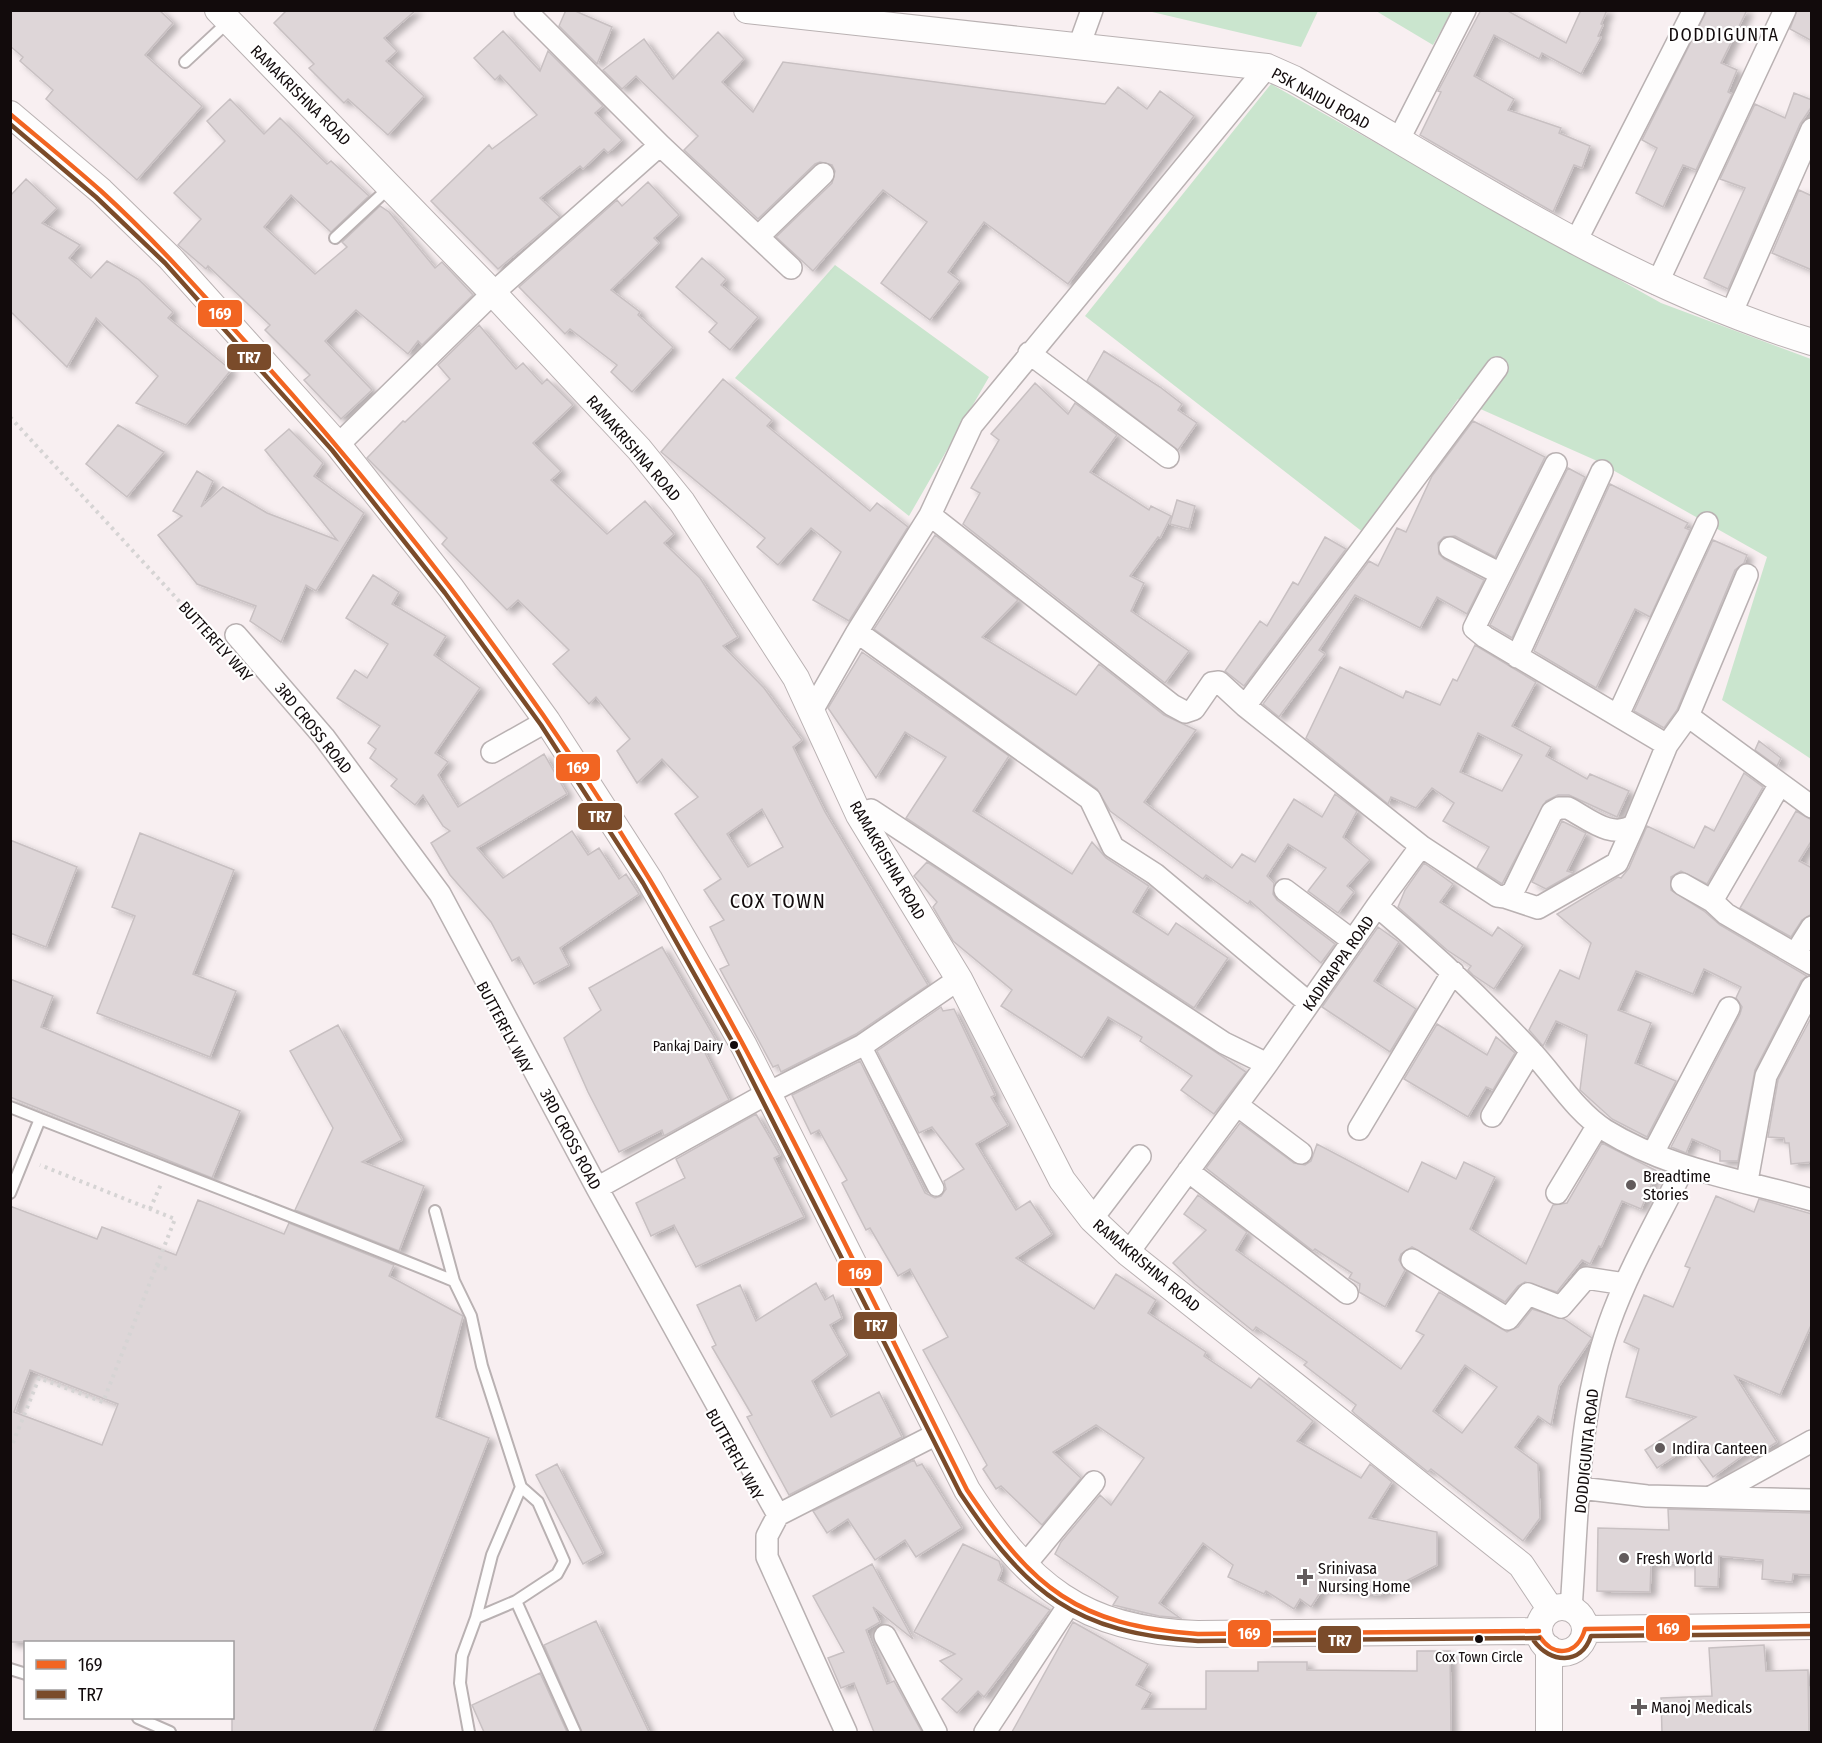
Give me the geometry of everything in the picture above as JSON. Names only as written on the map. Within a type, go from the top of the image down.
[{"type":"street","points":[[525,10],[660,145],[791,268]]},
{"type":"street","points":[[1079,46],[1092,10]]},
{"type":"street","points":[[1398,141],[1465,10]]},
{"type":"street","points":[[1657,284],[1785,10]]},
{"type":"street","name":"PSK NAIDU ROAD","points":[[763,11],[1266,67],[1301,83],[1575,243],[1657,284],[1731,314],[1812,342]]},
{"type":"street","points":[[1575,243],[1689,13]]},
{"type":"street","name":"RAMAKRISHNA ROAD","points":[[223,16],[391,186],[666,480],[770,637],[813,709],[859,815],[959,980],[1062,1180],[1092,1219],[1128,1253],[1521,1565],[1560,1630]]},
{"type":"street","points":[[813,709],[857,632],[930,515],[972,424],[1266,67]]},
{"type":"street","points":[[10,114],[100,191],[170,258],[338,445],[451,588],[547,721],[649,879],[768,1093],[937,1434],[982,1514],[1024,1566],[1070,1603],[1092,1615],[1131,1627],[1180,1634],[1812,1626]]},
{"type":"street","points":[[1731,314],[1812,129]]},
{"type":"street","points":[[338,445],[493,293],[660,145]]},
{"type":"street","points":[[758,237],[823,174]]},
{"type":"street","points":[[1029,353],[1168,458]]},
{"type":"street","points":[[1245,706],[1497,368]]},
{"type":"street","points":[[1556,464],[1474,628],[1517,657],[1667,745]]},
{"type":"street","points":[[1517,657],[1602,471]]},
{"type":"street","points":[[930,515],[1172,705],[1185,712],[1194,709],[1215,681],[1219,682],[1245,706],[1421,846],[1497,896],[1538,908],[1617,863],[1667,745],[1688,716],[1747,575]]},
{"type":"street","points":[[1618,715],[1707,523]]},
{"type":"street","points":[[1449,548],[1502,574]]},
{"type":"street","points":[[857,632],[1090,799],[1113,847],[1155,874],[1310,1003]]},
{"type":"street","name":"3RD CROSS ROAD","points":[[226,638],[324,737],[440,894],[597,1188],[778,1515]]},
{"type":"street","points":[[1688,716],[1812,807]]},
{"type":"street","points":[[492,752],[547,721]]},
{"type":"street","points":[[1712,901],[1780,784]]},
{"type":"street","points":[[1505,897],[1513,892],[1552,812],[1559,808],[1568,808],[1614,832],[1624,831],[1634,825]]},
{"type":"street","points":[[859,815],[871,810],[1224,1043],[1267,1064]]},
{"type":"street","points":[[1377,906],[1421,846]]},
{"type":"street","points":[[1682,884],[1712,901],[1726,914],[1803,959],[1812,927]]},
{"type":"street","points":[[1285,890],[1353,940]]},
{"type":"street","name":"KADIRAPPA ROAD","points":[[1128,1253],[1267,1064],[1377,906],[1453,972],[1531,1051],[1598,1125],[1684,1167],[1747,1181],[1812,1200]]},
{"type":"street","points":[[1359,1129],[1453,972]]},
{"type":"street","points":[[597,1188],[768,1093],[862,1044],[959,980]]},
{"type":"street","points":[[1747,1181],[1766,1076],[1812,987]]},
{"type":"street","points":[[1653,1153],[1729,1008]]},
{"type":"street","points":[[862,1044],[936,1188]]},
{"type":"street","points":[[1492,1116],[1531,1051]]},
{"type":"street","points":[[1237,1105],[1301,1153]]},
{"type":"street","points":[[1557,1193],[1598,1125]]},
{"type":"street","points":[[1092,1219],[1140,1156]]},
{"type":"street","name":"DODDIGUNTA ROAD","points":[[1560,1630],[1580,1488],[1585,1427],[1597,1366],[1625,1284],[1684,1167]]},
{"type":"street","points":[[1188,1171],[1347,1293]]},
{"type":"street","points":[[1412,1260],[1508,1319],[1528,1294],[1562,1307],[1586,1278],[1625,1284]]},
{"type":"street","points":[[846,1732],[767,1557],[767,1536],[778,1515],[937,1434]]},
{"type":"street","points":[[1711,1497],[1812,1441]]},
{"type":"street","points":[[1024,1566],[1094,1482]]},
{"type":"street","points":[[1580,1488],[1647,1496],[1812,1500]]},
{"type":"street","points":[[985,1732],[1070,1603]]},
{"type":"street","points":[[1549,1732],[1560,1630]]},
{"type":"street","points":[[1560,1630],[1566,1732]]},
{"type":"street","points":[[885,1636],[936,1732]]},
{"type":"lane","points":[[185,62],[223,16]]},
{"type":"lane","points":[[335,238],[391,186]]},
{"type":"lane","points":[[10,1107],[238,1194],[454,1281]]},
{"type":"lane","points":[[10,1193],[40,1119]]},
{"type":"lane","points":[[435,1211],[454,1281],[471,1316],[482,1366],[521,1487],[538,1502],[564,1561],[557,1574],[516,1601],[477,1618]]},
{"type":"lane","points":[[469,1732],[459,1671],[477,1618],[492,1555],[521,1487]]},
{"type":"lane","points":[[516,1601],[576,1732]]},
{"type":"lane","points":[[140,1719],[170,1732]]},
{"type":"path","name":"BUTTERFLY WAY","points":[[10,417],[226,638]]},
{"type":"path","points":[[150,1162],[147,1174],[162,1182],[150,1209]]},
{"type":"path","points":[[10,1450],[39,1378],[103,1402],[175,1219],[44,1166]]},
{"type":"path","points":[[157,1265],[171,1270]]},
{"type":"green space","points":[[1148,11],[1318,11],[1301,47]]},
{"type":"green space","points":[[1376,11],[1452,11],[1433,45]]},
{"type":"green space","points":[[1271,84],[1661,303],[1811,359],[1811,759],[1722,700],[1767,557],[1595,460],[1458,399],[1364,533],[1085,316]]},
{"type":"green space","points":[[835,265],[989,377],[909,516],[735,378]]},
{"type":"building","points":[[10,10],[159,10],[173,23],[145,55],[202,106],[137,180],[46,99],[53,90],[20,61],[23,57],[10,46]]},
{"type":"building","points":[[287,10],[416,10],[384,38],[397,51],[386,61],[424,96],[388,135],[348,99],[344,103],[309,68],[314,64],[274,23]]},
{"type":"building","points":[[566,10],[573,10],[612,27],[597,64],[559,26]]},
{"type":"building","points":[[1481,10],[1506,10],[1566,43],[1581,10],[1607,10],[1598,36],[1601,37],[1581,74],[1542,53],[1539,59],[1494,35],[1474,76],[1514,99],[1508,110],[1561,128],[1559,133],[1590,146],[1582,168],[1574,165],[1553,212],[1420,135],[1441,92],[1438,91]]},
{"type":"building","points":[[1707,10],[1747,10],[1721,63],[1737,70],[1728,92],[1732,94],[1696,170],[1683,165],[1663,207],[1636,193],[1657,148],[1642,140]]},
{"type":"building","points":[[1797,10],[1812,10],[1812,41],[1790,29]]},
{"type":"building","points":[[503,31],[540,71],[548,51],[603,106],[595,113],[622,140],[608,153],[604,149],[583,169],[580,166],[540,198],[560,217],[498,269],[431,201],[489,145],[492,149],[537,115],[500,75],[495,80],[474,58]]},
{"type":"building","points":[[718,32],[744,59],[722,82],[753,112],[783,62],[1105,104],[1118,87],[1147,109],[1160,91],[1194,116],[1068,284],[984,222],[948,272],[960,281],[930,320],[881,283],[927,222],[883,190],[813,271],[776,237],[832,183],[835,171],[832,165],[820,162],[815,164],[758,219],[684,150],[698,136],[636,76],[622,89],[603,70],[644,39],[673,79]]},
{"type":"building","points":[[1794,93],[1812,100],[1812,106],[1800,124],[1728,289],[1704,278],[1745,188],[1720,179],[1755,104],[1785,118]]},
{"type":"building","points":[[230,99],[264,134],[280,118],[327,164],[331,161],[369,196],[331,232],[291,195],[264,227],[315,274],[347,247],[342,242],[380,206],[389,212],[435,268],[442,262],[473,295],[422,345],[418,341],[408,354],[356,310],[325,341],[372,390],[341,419],[304,380],[310,375],[265,330],[270,325],[208,266],[206,269],[178,245],[201,219],[174,193],[225,141],[207,121]]},
{"type":"building","points":[[26,179],[57,208],[42,223],[80,245],[69,258],[91,278],[107,261],[138,279],[173,312],[168,318],[231,370],[186,425],[136,403],[158,376],[96,318],[67,367],[10,311],[10,196]]},
{"type":"building","points":[[648,182],[679,215],[654,238],[659,243],[611,290],[640,312],[638,315],[673,347],[632,392],[611,372],[617,365],[570,329],[565,334],[519,287],[617,200],[622,206]]},
{"type":"building","points":[[1799,190],[1812,196],[1812,270],[1772,253]]},
{"type":"building","points":[[702,258],[726,279],[721,285],[758,317],[730,350],[709,332],[717,323],[676,287]]},
{"type":"building","points":[[479,325],[516,369],[523,363],[542,384],[547,379],[573,405],[533,443],[561,471],[551,480],[607,534],[645,501],[674,534],[664,543],[700,578],[738,637],[723,646],[764,688],[802,740],[793,747],[825,812],[928,985],[856,1034],[781,1072],[778,1065],[773,1067],[720,969],[729,965],[710,927],[724,920],[704,890],[721,879],[675,814],[698,797],[662,759],[637,783],[617,751],[630,739],[596,697],[589,704],[553,664],[569,650],[518,600],[507,610],[442,544],[447,538],[367,458],[403,421],[405,422],[450,379],[438,365]],"holes":[[[762,809],[783,847],[748,867],[727,834]]]},
{"type":"building","points":[[1104,351],[1182,404],[1178,410],[1197,423],[1178,450],[1087,381]]},
{"type":"building","points":[[723,379],[772,420],[767,426],[870,511],[877,503],[908,527],[849,621],[813,600],[841,552],[811,528],[778,565],[757,547],[765,538],[661,452]]},
{"type":"building","points":[[1035,383],[1068,414],[1075,403],[1117,435],[1090,472],[1149,510],[1151,506],[1171,516],[1160,538],[1158,537],[1130,576],[1144,583],[1131,611],[1189,651],[1165,683],[963,524],[980,493],[971,488],[999,440],[991,434]]},
{"type":"building","points":[[1473,421],[1545,457],[1495,557],[1455,536],[1444,537],[1438,543],[1439,554],[1444,559],[1484,580],[1467,614],[1437,597],[1420,628],[1355,595],[1319,650],[1325,654],[1279,717],[1263,704],[1369,561],[1378,566],[1397,528],[1406,532],[1432,476]]},
{"type":"building","points":[[118,425],[164,452],[127,497],[86,464]]},
{"type":"building","points":[[289,429],[323,463],[314,476],[364,513],[316,591],[306,585],[281,642],[250,621],[256,606],[197,584],[158,535],[182,516],[173,511],[197,471],[213,481],[201,507],[223,487],[267,513],[337,540],[265,450]]},
{"type":"building","points":[[1568,468],[1585,477],[1512,638],[1490,625]]},
{"type":"building","points":[[1610,484],[1688,523],[1685,528],[1690,530],[1650,617],[1635,609],[1596,688],[1534,651]]},
{"type":"building","points":[[1177,500],[1195,506],[1189,529],[1170,524]]},
{"type":"building","points":[[935,535],[1018,600],[982,637],[1076,695],[1099,664],[1164,715],[1196,730],[1144,802],[1232,868],[1242,854],[1255,862],[1294,799],[1322,817],[1335,794],[1357,811],[1343,837],[1370,860],[1347,886],[1354,892],[1338,913],[1308,891],[1326,868],[1288,844],[1267,876],[1274,883],[1273,894],[1277,900],[1335,944],[1321,963],[1250,901],[1248,904],[1206,875],[1203,879],[1110,811],[1097,789],[874,629]]},
{"type":"building","points":[[1325,537],[1346,549],[1244,686],[1225,671],[1260,621],[1267,626],[1293,582],[1298,585]]},
{"type":"building","points":[[1713,540],[1747,555],[1744,563],[1735,570],[1677,710],[1664,728],[1634,711]]},
{"type":"building","points":[[373,575],[399,592],[392,604],[446,636],[434,655],[480,688],[435,753],[448,762],[438,775],[458,807],[544,754],[567,794],[477,848],[503,878],[572,831],[588,855],[599,848],[619,879],[626,874],[639,894],[560,948],[569,965],[534,984],[519,957],[512,961],[491,922],[450,875],[431,843],[450,831],[443,826],[423,795],[415,805],[391,786],[397,779],[370,758],[376,749],[368,743],[380,726],[337,698],[355,670],[367,678],[388,644],[346,618]]},
{"type":"building","points":[[1475,645],[1536,682],[1512,726],[1551,747],[1546,756],[1587,779],[1590,774],[1629,791],[1617,817],[1569,795],[1558,795],[1546,801],[1502,884],[1477,868],[1489,847],[1443,821],[1454,803],[1432,788],[1416,808],[1391,797],[1388,804],[1306,738],[1340,667],[1403,698],[1406,691],[1440,705],[1453,679],[1457,681]],"holes":[[[1478,733],[1522,755],[1502,791],[1460,772]]]},
{"type":"building","points":[[862,652],[1009,756],[973,811],[1072,874],[1092,842],[1106,858],[1149,886],[1133,912],[1168,935],[1176,923],[1228,958],[1194,1008],[906,818],[946,757],[905,732],[876,778],[828,708]]},
{"type":"building","points":[[1759,741],[1781,758],[1777,766],[1755,750]]},
{"type":"building","points":[[1744,773],[1763,787],[1707,884],[1681,871],[1671,877],[1671,890],[1704,911],[1720,925],[1807,976],[1801,981],[1755,1070],[1738,1161],[1720,1161],[1720,1151],[1692,1139],[1686,1153],[1671,1147],[1740,1014],[1742,1007],[1736,998],[1741,987],[1704,969],[1693,994],[1636,971],[1618,1010],[1651,1023],[1635,1063],[1676,1081],[1647,1137],[1612,1119],[1580,1090],[1587,1035],[1556,1021],[1543,1046],[1529,1030],[1560,970],[1579,979],[1591,943],[1557,914],[1618,877],[1621,878],[1629,868],[1647,826],[1694,848],[1705,826],[1714,831]]},
{"type":"building","points":[[1796,811],[1812,820],[1812,840],[1799,861],[1812,868],[1812,914],[1802,920],[1791,937],[1740,908]]},
{"type":"building","points":[[1562,821],[1586,833],[1567,871],[1574,873],[1546,889],[1532,882]]},
{"type":"building","points":[[140,833],[234,870],[193,974],[236,991],[210,1057],[97,1013],[135,916],[112,907]]},
{"type":"building","points":[[10,840],[77,867],[46,947],[10,933]]},
{"type":"building","points":[[927,862],[1246,1072],[1214,1114],[1181,1090],[1192,1076],[1140,1041],[1142,1037],[1108,1017],[1082,1058],[1001,1006],[1012,990],[953,941],[933,907],[937,902],[914,876]]},
{"type":"building","points":[[1424,863],[1453,884],[1440,902],[1492,936],[1498,927],[1523,945],[1494,989],[1473,975],[1468,970],[1471,966],[1447,950],[1398,907],[1405,890]]},
{"type":"building","points":[[1378,927],[1399,942],[1374,981],[1416,1009],[1390,1052],[1322,1007]]},
{"type":"building","points":[[662,947],[716,1040],[702,1047],[729,1100],[664,1136],[662,1130],[619,1152],[588,1092],[564,1038],[601,1010],[589,988]]},
{"type":"building","points":[[10,979],[53,996],[41,1027],[240,1111],[212,1178],[10,1097]]},
{"type":"building","points":[[941,1007],[943,1011],[954,1009],[995,1095],[991,1097],[1008,1125],[976,1144],[1016,1210],[1030,1201],[1052,1234],[1016,1258],[1094,1309],[1116,1274],[1156,1300],[1148,1313],[1206,1352],[1204,1356],[1251,1388],[1259,1378],[1313,1421],[1297,1441],[1361,1478],[1370,1464],[1392,1482],[1369,1518],[1437,1532],[1437,1565],[1379,1595],[1323,1588],[1311,1607],[1300,1599],[1294,1609],[1266,1591],[1264,1594],[1228,1577],[1233,1565],[1203,1543],[1159,1603],[1180,1618],[1159,1616],[1113,1605],[1118,1597],[1055,1554],[1061,1542],[1100,1495],[1111,1505],[1144,1458],[1096,1425],[1053,1452],[1081,1478],[1042,1525],[1001,1486],[996,1489],[983,1469],[987,1465],[923,1350],[948,1337],[910,1269],[898,1276],[870,1228],[866,1230],[842,1183],[847,1180],[819,1130],[811,1134],[792,1095],[860,1061],[925,1193],[935,1198],[941,1196],[946,1189],[944,1181],[964,1169],[932,1127],[919,1133],[877,1051]]},
{"type":"building","points":[[1812,1016],[1812,1162],[1791,1164],[1789,1143],[1785,1143],[1784,1138],[1768,1137],[1778,1080]]},
{"type":"building","points":[[1437,1024],[1487,1055],[1496,1037],[1515,1053],[1493,1090],[1486,1087],[1468,1117],[1404,1079]]},
{"type":"building","points":[[338,1025],[402,1140],[362,1162],[424,1186],[399,1251],[295,1210],[333,1128],[290,1051]]},
{"type":"building","points":[[756,1114],[780,1155],[774,1158],[804,1217],[696,1267],[674,1225],[651,1236],[636,1203],[685,1178],[676,1159]]},
{"type":"building","points":[[1240,1123],[1294,1163],[1305,1165],[1311,1161],[1317,1144],[1408,1192],[1422,1162],[1456,1179],[1464,1162],[1495,1177],[1470,1229],[1526,1264],[1553,1205],[1567,1203],[1602,1143],[1657,1171],[1641,1209],[1622,1201],[1601,1247],[1599,1246],[1590,1264],[1582,1260],[1557,1292],[1525,1282],[1518,1286],[1505,1302],[1412,1247],[1401,1254],[1399,1260],[1405,1270],[1385,1307],[1359,1292],[1360,1284],[1349,1278],[1352,1273],[1315,1249],[1313,1251],[1206,1168]]},
{"type":"building","points":[[1198,1195],[1247,1232],[1236,1250],[1401,1369],[1424,1335],[1416,1331],[1439,1292],[1507,1332],[1518,1327],[1532,1309],[1564,1319],[1592,1338],[1559,1386],[1551,1425],[1538,1416],[1515,1447],[1538,1464],[1540,1518],[1523,1541],[1431,1469],[1428,1472],[1355,1414],[1352,1411],[1356,1405],[1304,1365],[1307,1362],[1256,1327],[1253,1331],[1173,1263],[1206,1230],[1184,1214]],"holes":[[[1465,1365],[1497,1387],[1462,1433],[1433,1411]]]},
{"type":"building","points":[[1716,1196],[1754,1212],[1759,1199],[1812,1214],[1812,1323],[1780,1395],[1735,1376],[1777,1442],[1752,1458],[1748,1452],[1713,1477],[1690,1446],[1657,1468],[1645,1450],[1696,1417],[1626,1397],[1639,1349],[1624,1342],[1644,1295],[1673,1307],[1690,1268],[1685,1266]]},
{"type":"building","points":[[198,1200],[284,1234],[289,1223],[394,1265],[389,1276],[463,1316],[436,1417],[489,1438],[373,1732],[232,1732],[234,1641],[10,1642],[10,1206],[97,1239],[102,1227],[176,1255]],"holes":[[[30,1370],[118,1404],[102,1445],[14,1412]]]},
{"type":"building","points":[[816,1283],[825,1300],[833,1295],[842,1318],[830,1325],[847,1355],[812,1381],[831,1417],[879,1392],[902,1437],[789,1495],[747,1417],[752,1415],[712,1347],[716,1345],[697,1305],[740,1285],[756,1321]]},
{"type":"building","points":[[914,1460],[917,1466],[922,1464],[962,1528],[916,1557],[905,1540],[875,1560],[848,1519],[827,1533],[813,1511]]},
{"type":"building","points":[[557,1464],[603,1553],[583,1564],[536,1475]]},
{"type":"building","points":[[1668,1509],[1812,1513],[1812,1575],[1793,1574],[1792,1582],[1762,1579],[1763,1560],[1719,1556],[1718,1587],[1695,1586],[1695,1562],[1651,1563],[1650,1592],[1597,1591],[1598,1528],[1669,1530]]},
{"type":"building","points":[[963,1544],[999,1561],[1002,1570],[998,1580],[1050,1610],[984,1697],[978,1691],[957,1713],[942,1699],[962,1679],[940,1661],[955,1654],[914,1632]]},
{"type":"building","points":[[872,1564],[913,1639],[873,1607],[880,1622],[866,1630],[887,1684],[894,1681],[922,1732],[874,1732],[854,1683],[841,1688],[828,1658],[844,1652],[813,1596]]},
{"type":"building","points":[[596,1621],[649,1732],[582,1732],[544,1645]]},
{"type":"building","points":[[1073,1622],[1148,1664],[1136,1685],[1151,1693],[1142,1709],[1206,1709],[1206,1671],[1258,1671],[1258,1662],[1307,1662],[1307,1670],[1417,1671],[1417,1651],[1450,1651],[1451,1732],[1012,1732]]},
{"type":"building","points":[[1764,1645],[1766,1671],[1808,1670],[1809,1732],[1662,1732],[1661,1698],[1712,1696],[1709,1648]]},
{"type":"building","points":[[540,1673],[567,1732],[484,1732],[472,1705]]},
{"type":"transit line","name":"169","points":[[10,114],[101,191],[163,251],[221,314],[366,481],[515,675],[607,811],[650,880],[735,1029],[967,1490],[1014,1553],[1037,1577],[1062,1596],[1089,1611],[1120,1622],[1198,1634],[1539,1631]]},
{"type":"transit line","name":"TR7","points":[[10,124],[96,197],[165,263],[332,450],[445,593],[541,725],[643,883],[737,1050],[960,1493],[1008,1558],[1032,1582],[1058,1602],[1086,1617],[1118,1629],[1198,1641],[1539,1638]]},
{"type":"transit line","name":"169","points":[[1540,1637],[1552,1649],[1566,1651],[1577,1644],[1585,1629],[1812,1626]]},
{"type":"transit line","name":"TR7","points":[[1534,1641],[1548,1654],[1565,1658],[1580,1653],[1591,1636],[1812,1634]]},
{"type":"place","name":"Pankaj Dairy","points":[[734,1045]]},
{"type":"place","name":"Breadtime Stories","points":[[1631,1185]]},
{"type":"place","name":"Indira Canteen","points":[[1660,1448]]},
{"type":"place","name":"Fresh World","points":[[1624,1558]]},
{"type":"place","name":"Srinivasa Nursing Home","points":[[1305,1577]]},
{"type":"place","name":"Cox Town Circle","points":[[1479,1639]]},
{"type":"place","name":"Manoj Medicals","points":[[1639,1707]]},
{"type":"district","name":"DODDIGUNTA","points":[[1724,35]]},
{"type":"district","name":"COX TOWN","points":[[778,901]]}]
